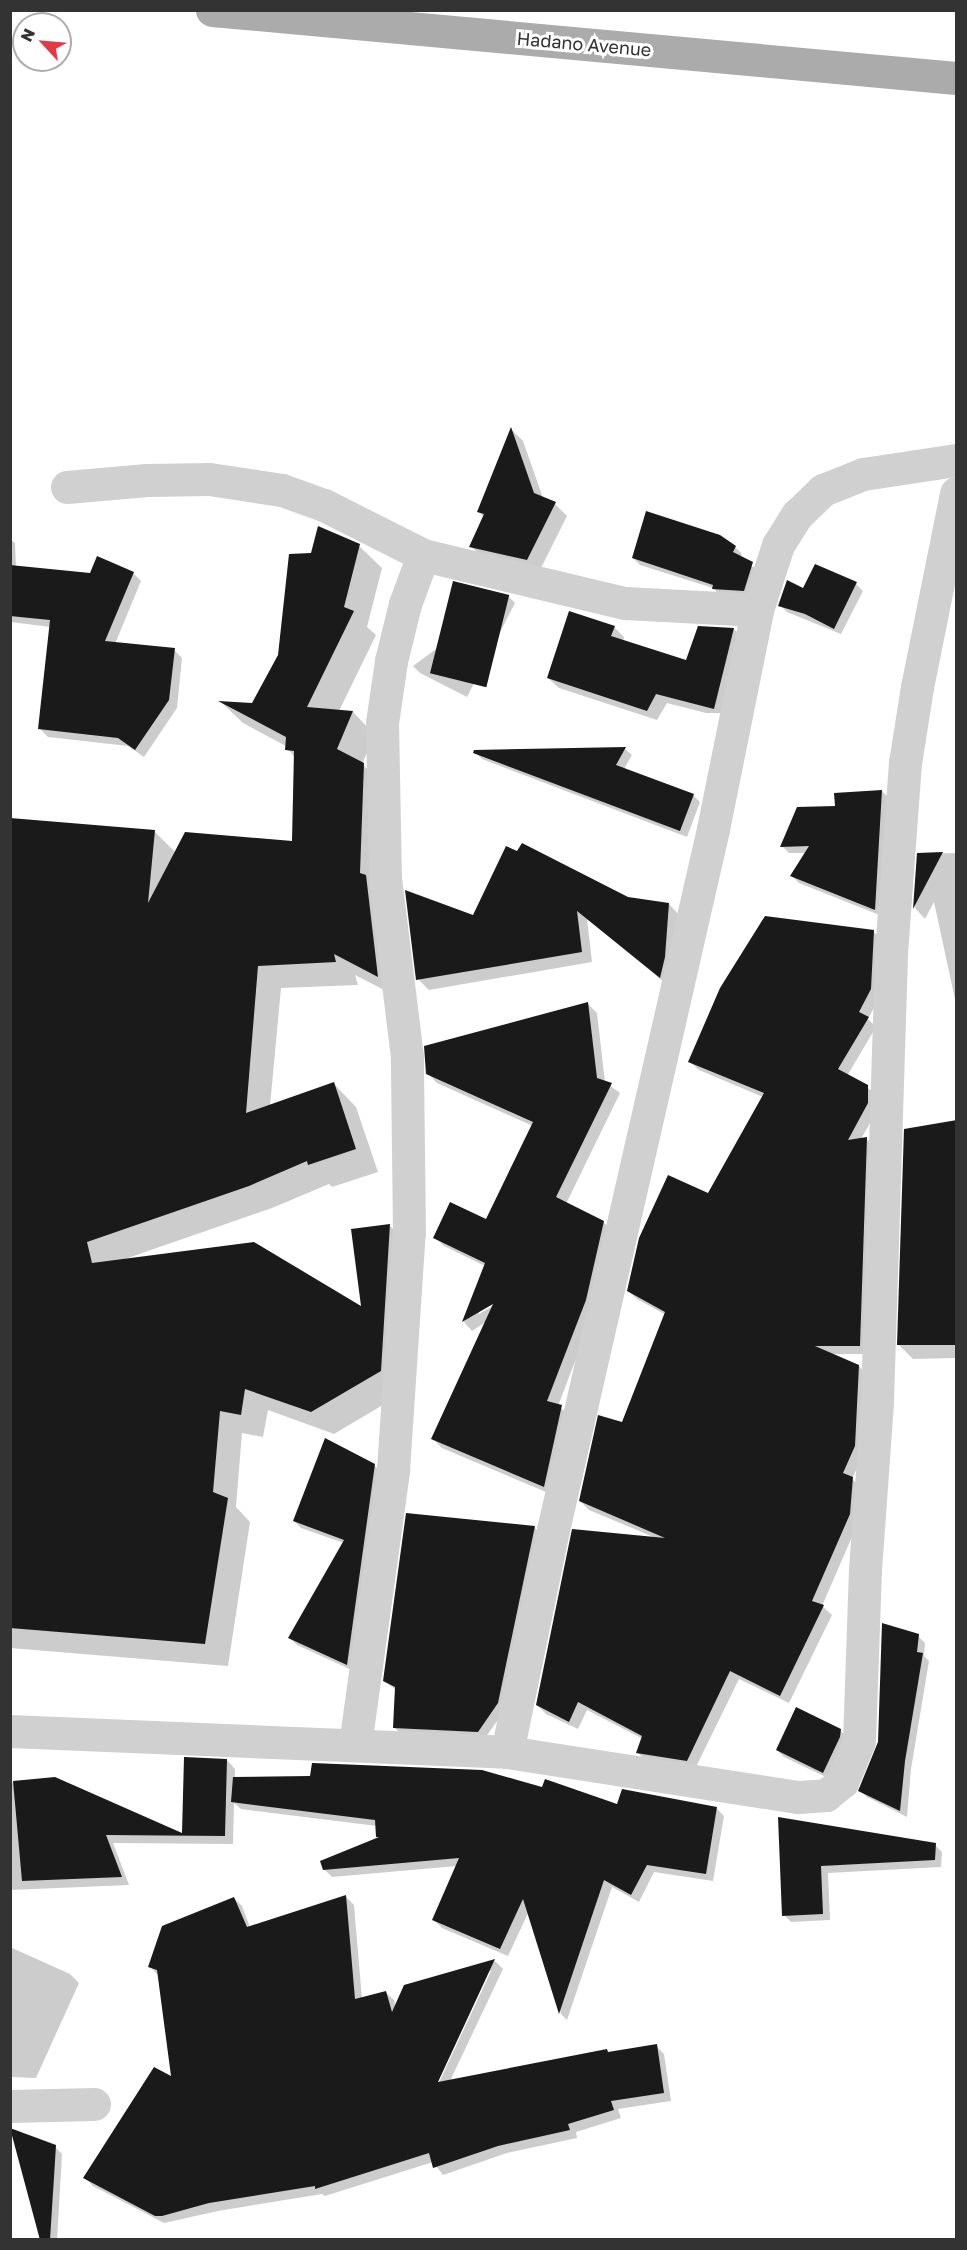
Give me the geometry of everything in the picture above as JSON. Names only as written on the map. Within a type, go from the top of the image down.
[{"type":"main road","name":"Hadano Avenue","points":[[212,10],[957,78]]},
{"type":"street","points":[[507,1752],[553,1530],[713,829],[757,610],[778,546],[797,514],[823,490],[863,474],[957,460]]},
{"type":"street","points":[[68,487],[147,480],[209,480],[282,490],[324,505],[423,555],[625,603],[757,610]]},
{"type":"street","points":[[10,1731],[507,1752],[800,1797],[826,1795],[842,1782],[851,1766],[859,1741],[866,1570],[877,1401],[891,954],[905,764],[917,687],[957,493]]},
{"type":"street","points":[[355,1745],[393,1470],[409,1232],[407,1057],[386,878],[382,723],[394,649],[405,604],[423,555]]},
{"type":"street","points":[[10,2106],[94,2104]]},
{"type":"building","points":[[511,427],[534,493],[556,502],[527,560],[469,547],[484,514],[477,512]]},
{"type":"building","points":[[646,511],[720,535],[736,546],[733,552],[753,562],[744,591],[712,589],[713,585],[632,558]]},
{"type":"building","points":[[318,526],[360,544],[344,607],[354,611],[307,707],[353,711],[337,749],[364,763],[360,873],[366,875],[378,977],[334,954],[336,962],[258,966],[246,1113],[334,1082],[356,1149],[308,1165],[307,1161],[249,1186],[87,1242],[92,1263],[254,1242],[361,1306],[351,1229],[390,1224],[381,1371],[311,1412],[245,1389],[241,1415],[220,1411],[213,1492],[228,1498],[205,1644],[10,1628],[10,818],[155,830],[148,903],[185,832],[292,841],[294,751],[285,750],[286,737],[218,701],[252,703],[278,655],[289,554],[311,553]]},
{"type":"building","points":[[97,556],[134,572],[105,641],[175,648],[169,700],[135,750],[118,738],[38,729],[50,620],[10,616],[10,565],[90,573]]},
{"type":"building","points":[[815,564],[857,582],[834,629],[805,614],[778,606],[787,580],[803,588]]},
{"type":"building","points":[[453,581],[509,595],[486,687],[430,673]]},
{"type":"building","points":[[569,611],[615,626],[611,636],[686,660],[698,626],[734,628],[714,709],[656,694],[647,711],[547,678]]},
{"type":"building","points":[[626,747],[616,765],[694,794],[680,831],[473,753],[474,750]]},
{"type":"building","points":[[882,790],[875,910],[790,876],[809,846],[780,847],[797,807],[835,806],[834,793]]},
{"type":"building","points":[[522,843],[628,897],[669,903],[665,957],[660,978],[577,911],[582,952],[416,980],[405,890],[473,915],[506,846],[517,851]]},
{"type":"building","points":[[943,852],[913,909],[917,853]]},
{"type":"building","points":[[765,916],[874,930],[871,989],[859,1012],[869,1017],[838,1069],[868,1085],[868,1103],[848,1140],[867,1137],[860,1346],[815,1346],[859,1365],[855,1446],[843,1473],[853,1477],[850,1514],[812,1601],[824,1605],[780,1696],[730,1671],[687,1761],[636,1753],[642,1736],[578,1702],[569,1722],[536,1705],[572,1529],[665,1538],[579,1501],[598,1415],[622,1422],[665,1312],[627,1291],[639,1238],[668,1175],[708,1193],[764,1093],[688,1062],[720,988]]},
{"type":"building","points":[[588,1002],[597,1078],[612,1083],[556,1197],[604,1221],[586,1300],[547,1401],[562,1405],[544,1487],[431,1439],[493,1304],[462,1322],[485,1263],[433,1238],[450,1202],[486,1219],[533,1122],[426,1074],[424,1046]]},
{"type":"building","points":[[957,1120],[957,1345],[897,1345],[904,1129]]},
{"type":"building","points":[[325,1438],[375,1464],[347,1665],[288,1638],[344,1540],[293,1521]]},
{"type":"building","points":[[406,1513],[535,1526],[498,1703],[478,1732],[393,1728],[395,1687],[383,1681]]},
{"type":"building","points":[[882,1623],[919,1634],[917,1652],[923,1653],[905,1761],[900,1811],[858,1791],[878,1742]]},
{"type":"building","points":[[796,1707],[841,1729],[840,1737],[823,1773],[776,1750]]},
{"type":"building","points":[[184,1757],[227,1759],[225,1836],[106,1835],[122,1877],[22,1881],[13,1781],[55,1777],[182,1833]]},
{"type":"building","points":[[312,1763],[482,1770],[542,1787],[545,1779],[617,1804],[622,1789],[717,1807],[706,1874],[647,1865],[631,1895],[604,1880],[559,2014],[523,1899],[500,1949],[432,1920],[459,1858],[323,1870],[320,1861],[379,1837],[376,1837],[375,1820],[231,1802],[233,1777],[310,1776]]},
{"type":"building","points":[[778,1817],[936,1843],[935,1860],[821,1866],[823,1914],[782,1916]]},
{"type":"building","points":[[346,1895],[355,1999],[386,1991],[392,2012],[404,1985],[495,1959],[438,2082],[607,2049],[608,2052],[657,2044],[664,2093],[611,2101],[614,2110],[568,2124],[570,2130],[498,2146],[433,2168],[429,2153],[315,2189],[315,2186],[209,2203],[162,2216],[155,2216],[83,2178],[154,2067],[171,2076],[157,1970],[148,1967],[162,1926],[234,1897],[247,1927]]},
{"type":"building","points":[[10,2128],[56,2145],[50,2240],[40,2240]]}]
